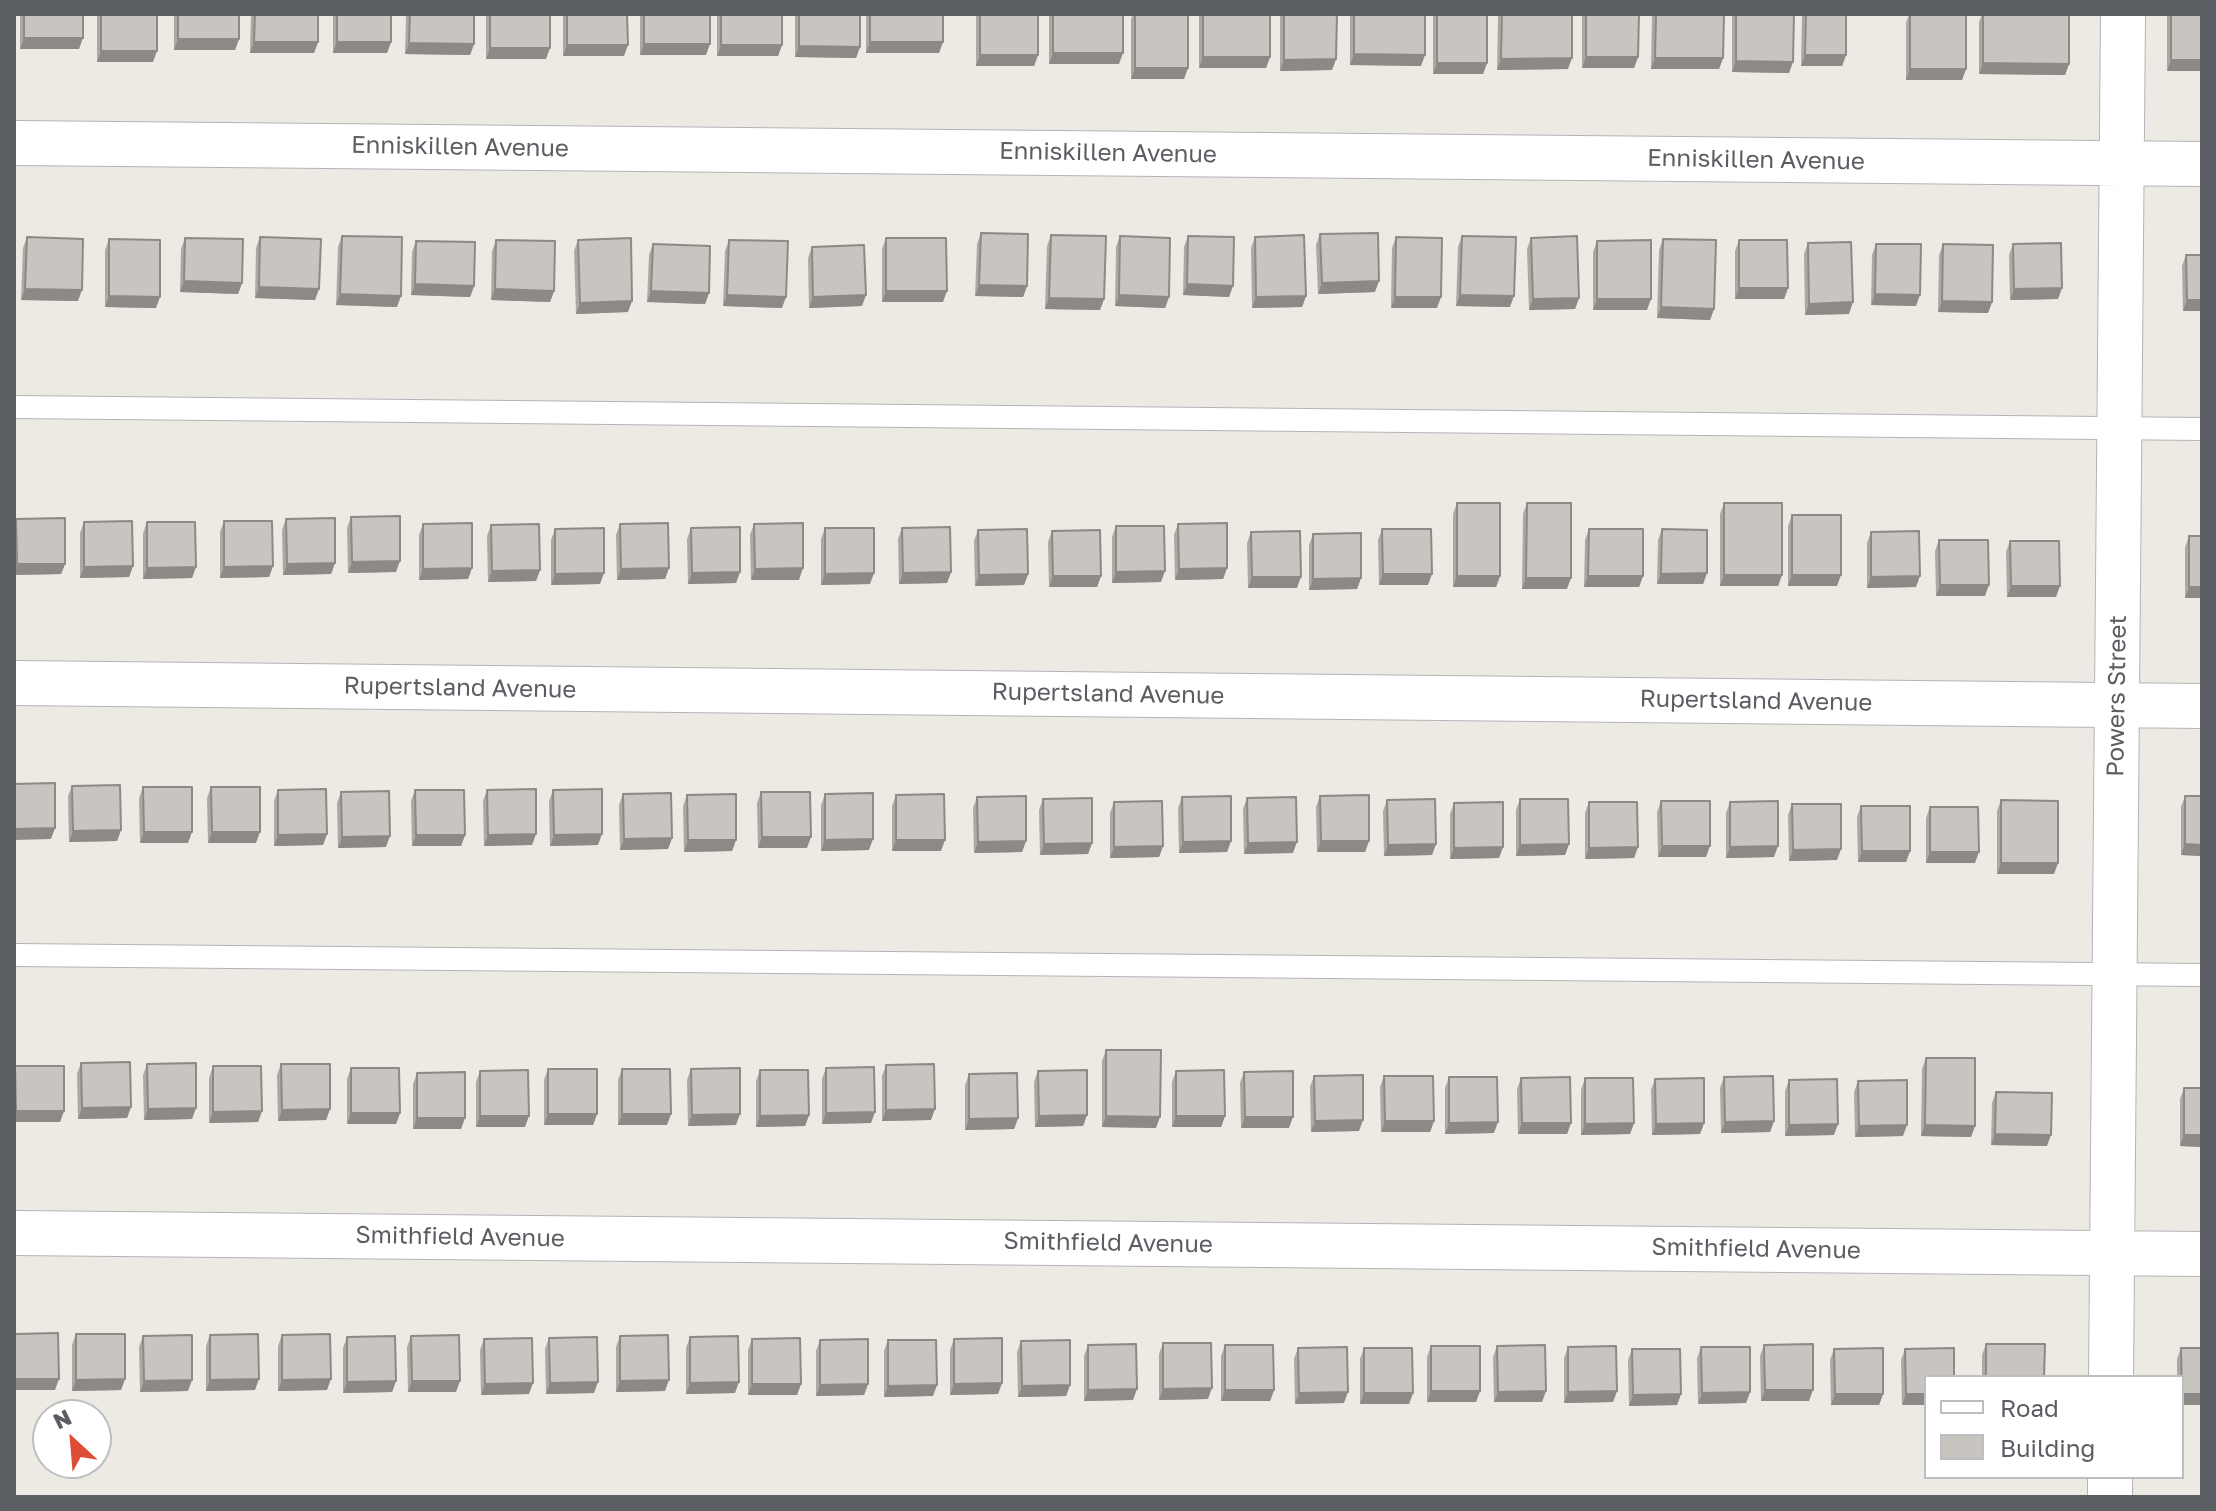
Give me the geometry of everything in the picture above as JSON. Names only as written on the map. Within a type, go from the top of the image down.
[{"type":"street","name":"Powers Street","points":[[2111,1375],[2123,14]]},
{"type":"street","name":"Enniskillen Avenue","points":[[14,143],[2202,164]]},
{"type":"street","name":"Rupertsland Avenue","points":[[14,683],[2202,706]]},
{"type":"street","name":"Smithfield Avenue","points":[[14,1233],[2202,1254]]},
{"type":"lane","points":[[14,407],[2202,429]]},
{"type":"lane","points":[[14,955],[2202,975]]},
{"type":"building","points":[[24,14],[83,14],[83,38],[24,38]]},
{"type":"building","points":[[101,14],[157,14],[157,51],[101,51]]},
{"type":"building","points":[[178,14],[239,14],[239,39],[178,39]]},
{"type":"building","points":[[255,14],[318,14],[318,42],[254,42]]},
{"type":"building","points":[[337,14],[391,14],[391,42],[337,42]]},
{"type":"building","points":[[410,14],[474,14],[474,44],[409,43]]},
{"type":"building","points":[[490,14],[550,14],[550,48],[490,48]]},
{"type":"building","points":[[567,14],[627,14],[628,45],[567,45]]},
{"type":"building","points":[[644,14],[710,14],[710,44],[644,44]]},
{"type":"building","points":[[721,14],[782,14],[782,45],[721,45]]},
{"type":"building","points":[[799,14],[860,14],[860,47],[799,46]]},
{"type":"building","points":[[870,14],[943,14],[943,42],[870,42]]},
{"type":"building","points":[[980,14],[1038,14],[1038,55],[980,55]]},
{"type":"building","points":[[1053,14],[1123,14],[1123,53],[1053,53]]},
{"type":"building","points":[[1135,14],[1188,14],[1188,68],[1135,68]]},
{"type":"building","points":[[1203,14],[1270,14],[1270,57],[1203,57]]},
{"type":"building","points":[[1284,14],[1337,14],[1336,59],[1284,60]]},
{"type":"building","points":[[1354,14],[1425,14],[1425,55],[1354,54]]},
{"type":"building","points":[[1437,14],[1487,14],[1487,63],[1437,63]]},
{"type":"building","points":[[1502,14],[1572,14],[1572,58],[1501,59]]},
{"type":"building","points":[[1586,14],[1639,14],[1638,57],[1586,57]]},
{"type":"building","points":[[1656,14],[1724,14],[1723,58],[1655,58]]},
{"type":"building","points":[[1736,14],[1794,14],[1793,62],[1736,61]]},
{"type":"building","points":[[1806,14],[1846,14],[1846,55],[1805,55]]},
{"type":"building","points":[[1910,14],[1966,14],[1966,69],[1910,69]]},
{"type":"building","points":[[1983,14],[2069,14],[2069,64],[1983,63]]},
{"type":"building","points":[[2171,14],[2202,14],[2202,60],[2171,60]]},
{"type":"building","points":[[981,233],[1028,234],[1027,286],[979,285]]},
{"type":"building","points":[[1378,233],[1379,281],[1322,283],[1320,234]]},
{"type":"building","points":[[1051,235],[1106,236],[1104,299],[1049,298]]},
{"type":"building","points":[[1304,235],[1306,296],[1256,297],[1255,237]]},
{"type":"building","points":[[342,236],[402,237],[401,296],[340,294]]},
{"type":"building","points":[[1120,236],[1170,238],[1169,297],[1119,295]]},
{"type":"building","points":[[1188,236],[1234,237],[1233,286],[1187,284]]},
{"type":"building","points":[[1462,236],[1516,237],[1514,296],[1460,295]]},
{"type":"building","points":[[1577,236],[1579,298],[1533,299],[1531,238]]},
{"type":"building","points":[[27,237],[83,239],[82,290],[25,289]]},
{"type":"building","points":[[260,237],[321,239],[319,289],[259,287]]},
{"type":"building","points":[[1396,237],[1442,238],[1441,297],[1395,297]]},
{"type":"building","points":[[185,238],[243,239],[242,283],[184,281]]},
{"type":"building","points":[[631,238],[632,301],[580,303],[578,240]]},
{"type":"building","points":[[886,238],[946,238],[947,291],[886,291]]},
{"type":"building","points":[[109,239],[160,240],[160,297],[109,296]]},
{"type":"building","points":[[1663,239],[1716,240],[1714,309],[1661,307]]},
{"type":"building","points":[[496,240],[555,241],[554,291],[495,289]]},
{"type":"building","points":[[729,240],[788,241],[786,297],[727,295]]},
{"type":"building","points":[[1651,240],[1651,299],[1597,299],[1597,241]]},
{"type":"building","points":[[1739,240],[1787,240],[1788,288],[1739,288]]},
{"type":"building","points":[[416,241],[475,242],[474,286],[415,284]]},
{"type":"building","points":[[1851,242],[1853,302],[1809,304],[1808,243]]},
{"type":"building","points":[[2061,243],[2062,288],[2014,289],[2013,244]]},
{"type":"building","points":[[653,244],[710,246],[709,293],[651,291]]},
{"type":"building","points":[[1876,244],[1921,244],[1920,295],[1875,294]]},
{"type":"building","points":[[1943,244],[1993,245],[1992,302],[1942,301]]},
{"type":"building","points":[[864,245],[866,295],[813,297],[812,247]]},
{"type":"building","points":[[2186,255],[2202,255],[2202,300],[2187,300]]},
{"type":"building","points":[[1457,503],[1500,503],[1500,576],[1457,576]]},
{"type":"building","points":[[1527,503],[1571,503],[1571,578],[1526,578]]},
{"type":"building","points":[[1724,503],[1782,503],[1782,575],[1724,575]]},
{"type":"building","points":[[1792,515],[1841,515],[1841,575],[1792,575]]},
{"type":"building","points":[[400,516],[400,561],[352,562],[351,517]]},
{"type":"building","points":[[65,518],[65,564],[17,564],[16,519]]},
{"type":"building","points":[[335,518],[335,563],[287,564],[286,519]]},
{"type":"building","points":[[132,521],[133,566],[84,567],[84,522]]},
{"type":"building","points":[[224,521],[272,521],[273,566],[224,567]]},
{"type":"building","points":[[147,522],[195,522],[196,567],[147,568]]},
{"type":"building","points":[[472,523],[472,568],[423,569],[423,524]]},
{"type":"building","points":[[668,523],[669,568],[621,569],[620,524]]},
{"type":"building","points":[[803,523],[803,568],[755,569],[754,524]]},
{"type":"building","points":[[1227,523],[1227,568],[1179,569],[1178,524]]},
{"type":"building","points":[[539,524],[540,570],[492,571],[491,525]]},
{"type":"building","points":[[1116,526],[1164,526],[1165,571],[1116,572]]},
{"type":"building","points":[[740,527],[740,572],[692,573],[691,528]]},
{"type":"building","points":[[950,527],[951,572],[903,573],[902,528]]},
{"type":"building","points":[[604,528],[604,573],[555,574],[555,529]]},
{"type":"building","points":[[825,528],[874,528],[874,573],[825,574]]},
{"type":"building","points":[[1027,529],[1028,574],[979,575],[978,530]]},
{"type":"building","points":[[1382,529],[1431,529],[1432,574],[1383,574]]},
{"type":"building","points":[[1589,529],[1643,529],[1643,576],[1588,576]]},
{"type":"building","points":[[1662,529],[1707,530],[1707,573],[1661,574]]},
{"type":"building","points":[[1100,530],[1101,576],[1053,576],[1052,531]]},
{"type":"building","points":[[1300,531],[1301,577],[1252,577],[1251,532]]},
{"type":"building","points":[[1919,531],[1920,576],[1871,577],[1871,532]]},
{"type":"building","points":[[1361,533],[1361,578],[1313,579],[1313,534]]},
{"type":"building","points":[[2189,536],[2202,536],[2202,587],[2189,587]]},
{"type":"building","points":[[1939,540],[1988,540],[1989,585],[1940,585]]},
{"type":"building","points":[[2010,541],[2059,541],[2060,586],[2011,586]]},
{"type":"building","points":[[55,783],[55,828],[14,829],[14,784]]},
{"type":"building","points":[[120,785],[121,830],[73,831],[72,786]]},
{"type":"building","points":[[143,787],[192,787],[192,832],[144,832]]},
{"type":"building","points":[[211,787],[260,787],[260,832],[212,832]]},
{"type":"building","points":[[326,789],[327,834],[278,835],[278,790]]},
{"type":"building","points":[[536,789],[536,834],[488,835],[487,790]]},
{"type":"building","points":[[602,789],[602,834],[554,835],[553,790]]},
{"type":"building","points":[[415,790],[464,790],[465,835],[416,835]]},
{"type":"building","points":[[389,791],[390,836],[342,837],[341,792]]},
{"type":"building","points":[[761,792],[810,792],[811,837],[762,837]]},
{"type":"building","points":[[671,793],[672,838],[624,839],[623,794]]},
{"type":"building","points":[[873,793],[873,839],[825,840],[825,794]]},
{"type":"building","points":[[736,794],[736,840],[688,840],[687,795]]},
{"type":"building","points":[[944,794],[945,840],[896,840],[896,795]]},
{"type":"building","points":[[1369,795],[1369,841],[1321,841],[1320,796]]},
{"type":"building","points":[[1026,796],[1026,841],[978,842],[977,797]]},
{"type":"building","points":[[1231,796],[1231,841],[1183,842],[1182,797]]},
{"type":"building","points":[[2185,796],[2202,796],[2202,845],[2185,844]]},
{"type":"building","points":[[1296,797],[1297,842],[1248,843],[1247,798]]},
{"type":"building","points":[[1092,798],[1092,843],[1044,844],[1043,799]]},
{"type":"building","points":[[1435,799],[1436,844],[1388,845],[1387,800]]},
{"type":"building","points":[[1520,799],[1568,799],[1569,844],[1520,845]]},
{"type":"building","points":[[2001,800],[2058,801],[2058,863],[2001,863]]},
{"type":"building","points":[[1162,801],[1163,846],[1114,847],[1114,802]]},
{"type":"building","points":[[1661,801],[1710,801],[1710,846],[1662,846]]},
{"type":"building","points":[[1778,801],[1778,846],[1730,847],[1730,802]]},
{"type":"building","points":[[1503,802],[1503,847],[1454,848],[1454,803]]},
{"type":"building","points":[[1589,802],[1637,802],[1638,847],[1589,848]]},
{"type":"building","points":[[1792,804],[1841,804],[1841,849],[1793,850]]},
{"type":"building","points":[[1861,806],[1910,806],[1910,851],[1862,851]]},
{"type":"building","points":[[1930,807],[1978,807],[1979,852],[1930,852]]},
{"type":"building","points":[[1106,1050],[1161,1050],[1160,1117],[1106,1116]]},
{"type":"building","points":[[1926,1058],[1975,1058],[1975,1126],[1925,1125]]},
{"type":"building","points":[[130,1062],[131,1107],[82,1108],[81,1063]]},
{"type":"building","points":[[196,1063],[196,1108],[148,1109],[147,1064]]},
{"type":"building","points":[[281,1064],[330,1064],[330,1109],[282,1110]]},
{"type":"building","points":[[934,1064],[935,1109],[886,1110],[886,1065]]},
{"type":"building","points":[[15,1066],[64,1066],[64,1111],[16,1111]]},
{"type":"building","points":[[213,1066],[261,1066],[262,1111],[213,1112]]},
{"type":"building","points":[[874,1067],[875,1112],[826,1113],[826,1068]]},
{"type":"building","points":[[351,1068],[399,1068],[400,1113],[351,1113]]},
{"type":"building","points":[[740,1068],[740,1114],[692,1115],[691,1069]]},
{"type":"building","points":[[548,1069],[597,1069],[597,1114],[548,1114]]},
{"type":"building","points":[[622,1069],[670,1069],[671,1114],[622,1114]]},
{"type":"building","points":[[528,1070],[529,1116],[480,1116],[480,1071]]},
{"type":"building","points":[[760,1070],[808,1070],[809,1115],[760,1116]]},
{"type":"building","points":[[1087,1070],[1087,1115],[1039,1116],[1038,1071]]},
{"type":"building","points":[[1224,1070],[1225,1116],[1176,1116],[1176,1071]]},
{"type":"building","points":[[1293,1071],[1293,1117],[1245,1117],[1244,1072]]},
{"type":"building","points":[[465,1072],[465,1118],[417,1118],[417,1073]]},
{"type":"building","points":[[1017,1073],[1018,1118],[969,1119],[969,1074]]},
{"type":"building","points":[[1363,1075],[1363,1120],[1315,1121],[1314,1076]]},
{"type":"building","points":[[1384,1076],[1433,1076],[1434,1121],[1385,1121]]},
{"type":"building","points":[[1773,1076],[1774,1121],[1725,1122],[1724,1077]]},
{"type":"building","points":[[1449,1077],[1497,1077],[1498,1122],[1449,1123]]},
{"type":"building","points":[[1570,1077],[1571,1123],[1522,1123],[1521,1078]]},
{"type":"building","points":[[1585,1078],[1633,1078],[1634,1123],[1585,1124]]},
{"type":"building","points":[[1704,1078],[1704,1123],[1656,1124],[1655,1079]]},
{"type":"building","points":[[1837,1079],[1838,1124],[1789,1125],[1789,1080]]},
{"type":"building","points":[[1907,1080],[1907,1125],[1859,1126],[1858,1081]]},
{"type":"building","points":[[2184,1088],[2202,1088],[2202,1135],[2184,1135]]},
{"type":"building","points":[[1996,1092],[2052,1093],[2051,1135],[1995,1134]]},
{"type":"building","points":[[58,1333],[59,1379],[14,1379],[14,1334]]},
{"type":"building","points":[[76,1334],[125,1334],[125,1379],[76,1380]]},
{"type":"building","points":[[258,1334],[259,1379],[210,1380],[210,1335]]},
{"type":"building","points":[[330,1334],[331,1379],[282,1380],[282,1335]]},
{"type":"building","points":[[192,1335],[192,1380],[144,1381],[143,1336]]},
{"type":"building","points":[[459,1335],[460,1381],[412,1381],[411,1336]]},
{"type":"building","points":[[668,1335],[669,1380],[620,1381],[620,1336]]},
{"type":"building","points":[[395,1336],[396,1381],[347,1382],[347,1337]]},
{"type":"building","points":[[738,1336],[739,1382],[690,1383],[690,1337]]},
{"type":"building","points":[[597,1337],[598,1382],[550,1383],[549,1338]]},
{"type":"building","points":[[532,1338],[533,1383],[485,1384],[484,1339]]},
{"type":"building","points":[[800,1338],[801,1384],[752,1384],[752,1339]]},
{"type":"building","points":[[1002,1338],[1002,1383],[954,1384],[954,1339]]},
{"type":"building","points":[[868,1339],[868,1384],[820,1385],[820,1340]]},
{"type":"building","points":[[888,1340],[936,1340],[937,1385],[888,1386]]},
{"type":"building","points":[[1070,1340],[1070,1385],[1022,1386],[1021,1341]]},
{"type":"building","points":[[1163,1343],[1211,1343],[1212,1388],[1163,1389]]},
{"type":"building","points":[[1136,1344],[1137,1389],[1088,1390],[1088,1345]]},
{"type":"building","points":[[1813,1344],[1813,1390],[1765,1390],[1764,1345]]},
{"type":"building","points":[[1986,1344],[2045,1344],[2044,1375],[1986,1375]]},
{"type":"building","points":[[1225,1345],[1273,1345],[1274,1390],[1225,1390]]},
{"type":"building","points":[[1545,1345],[1546,1391],[1498,1392],[1497,1346]]},
{"type":"building","points":[[1431,1346],[1480,1346],[1480,1391],[1431,1391]]},
{"type":"building","points":[[1616,1346],[1617,1391],[1568,1392],[1568,1347]]},
{"type":"building","points":[[1347,1347],[1348,1392],[1299,1393],[1298,1348]]},
{"type":"building","points":[[1701,1347],[1750,1347],[1750,1392],[1702,1393]]},
{"type":"building","points":[[1364,1348],[1412,1348],[1413,1393],[1364,1393]]},
{"type":"building","points":[[1883,1348],[1883,1394],[1835,1394],[1834,1349]]},
{"type":"building","points":[[1954,1348],[1954,1375],[1924,1375],[1924,1394],[1906,1394],[1905,1349]]},
{"type":"building","points":[[2181,1348],[2202,1348],[2202,1394],[2184,1394]]},
{"type":"building","points":[[1632,1349],[1680,1349],[1681,1394],[1633,1395]]}]
